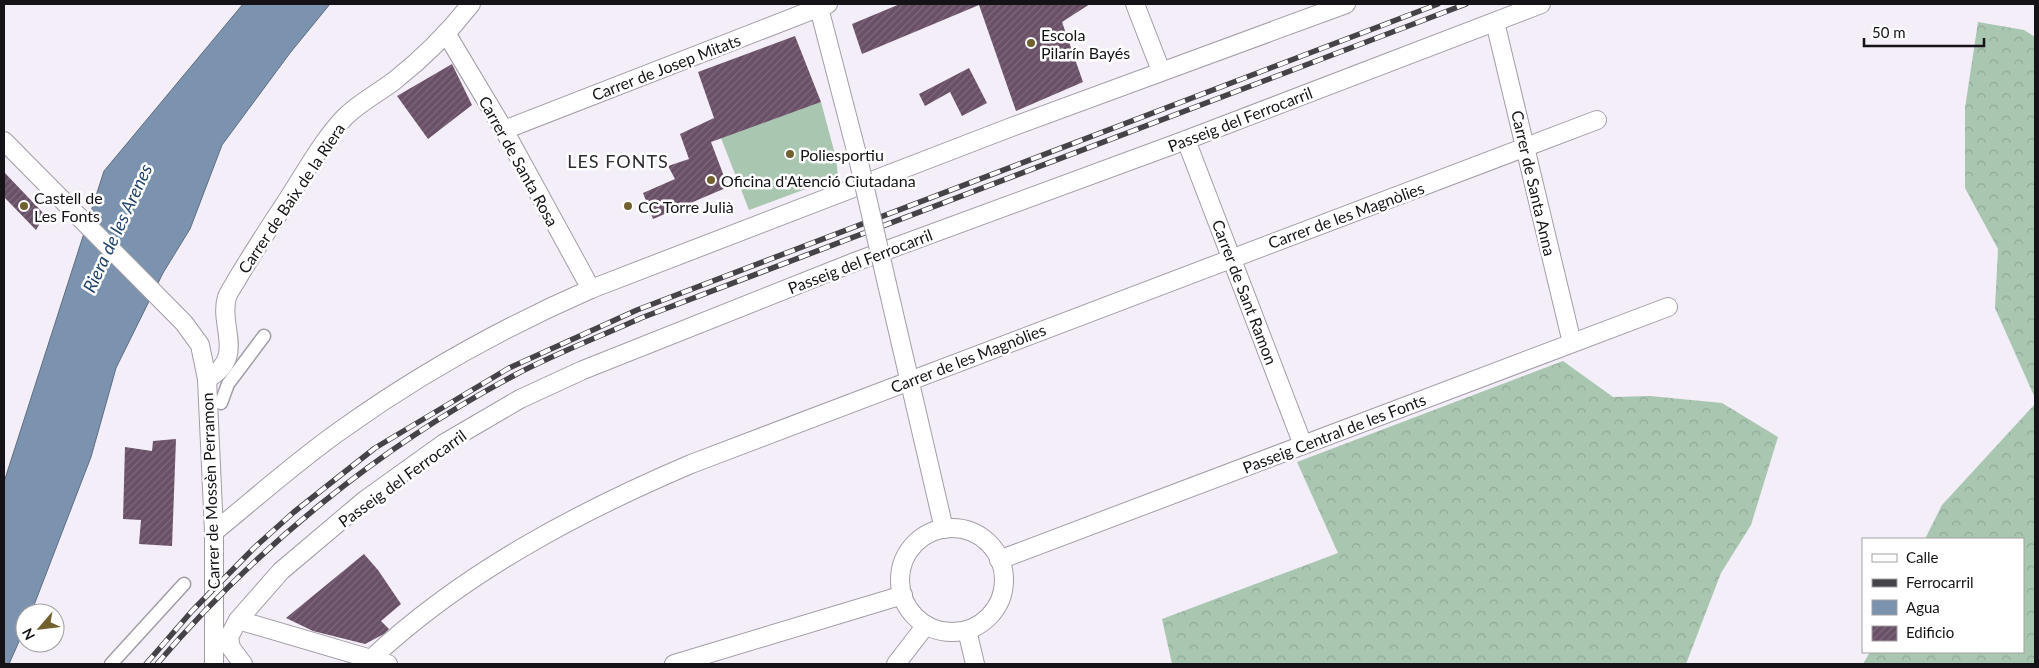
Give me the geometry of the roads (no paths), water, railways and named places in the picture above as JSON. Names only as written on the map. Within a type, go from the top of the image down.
[{"type":"street","name":"Carrer de Baix de la Riera","points":[[207,379],[216,374],[222,367],[227,355],[230,335],[226,304],[230,291],[329,137],[346,116],[395,80],[446,33],[471,4]]},
{"type":"street","points":[[1135,4],[1162,70]]},
{"type":"street","points":[[214,532],[277,478],[344,428],[420,377],[526,319],[591,289],[1162,70],[1346,4]]},
{"type":"street","name":"Passeig del Ferrocarril","points":[[238,620],[281,571],[365,500],[443,444],[520,399],[583,370],[852,263],[1186,140],[1541,4]]},
{"type":"street","points":[[822,5],[944,529]]},
{"type":"street","name":"Carrer de Josep Mitats","points":[[504,130],[822,5]]},
{"type":"street","name":"Carrer de Santa Anna","points":[[1495,22],[1572,343]]},
{"type":"street","name":"Carrer de Santa Rosa","points":[[446,33],[504,130],[591,289]]},
{"type":"street","name":"Carrer de les Magnòlies","points":[[371,659],[427,613],[487,570],[564,524],[632,489],[691,464],[1597,120]]},
{"type":"street","name":"Carrer de Sant Ramon","points":[[1186,140],[1303,445]]},
{"type":"street","name":"Carrer de Mossèn Perramon","points":[[4,141],[184,323],[200,345],[207,379],[214,532],[214,664]]},
{"type":"street","name":"Passeig Central de les Fonts","points":[[999,560],[1668,307]]},
{"type":"street","points":[[221,403],[228,384],[264,336]]},
{"type":"street","points":[[951,528],[969,531],[983,538],[994,550],[999,560],[1004,580],[1001,598],[995,610],[985,621],[967,630],[959,632],[943,631],[926,624],[919,620],[910,610],[903,595],[901,583],[902,569],[906,556],[923,537],[944,529],[951,528]]},
{"type":"street","points":[[110,664],[184,584]]},
{"type":"street","points":[[674,664],[903,595]]},
{"type":"street","points":[[243,664],[230,648],[229,637],[238,620],[388,664]]},
{"type":"street","points":[[896,664],[926,624]]},
{"type":"street","points":[[967,630],[975,664]]},
{"type":"water","name":"Riera de les Arenes","points":[[243,4],[330,4],[290,53],[222,145],[190,229],[163,273],[116,368],[91,457],[35,603],[15,603],[15,650],[9,664],[4,664],[4,482],[104,171]]},
{"type":"railway","points":[[146,664],[192,611],[255,547],[294,512],[375,448],[509,368],[637,310],[1438,4]]},
{"type":"railway","points":[[157,664],[235,580],[322,503],[414,435],[463,404],[513,376],[560,353],[641,318],[1466,4]]},
{"type":"place","name":"Escola Pilarín Bayés","points":[[1031,43]]},
{"type":"place","name":"Poliesportiu","points":[[790,154]]},
{"type":"place","name":"Oficina d'Atenció Ciutadana","points":[[711,180]]},
{"type":"place","name":"Castell de Les Fonts","points":[[24,206]]},
{"type":"place","name":"CC Torre Julià","points":[[628,206]]},
{"type":"district","name":"LES FONTS","points":[[618,161]]}]
